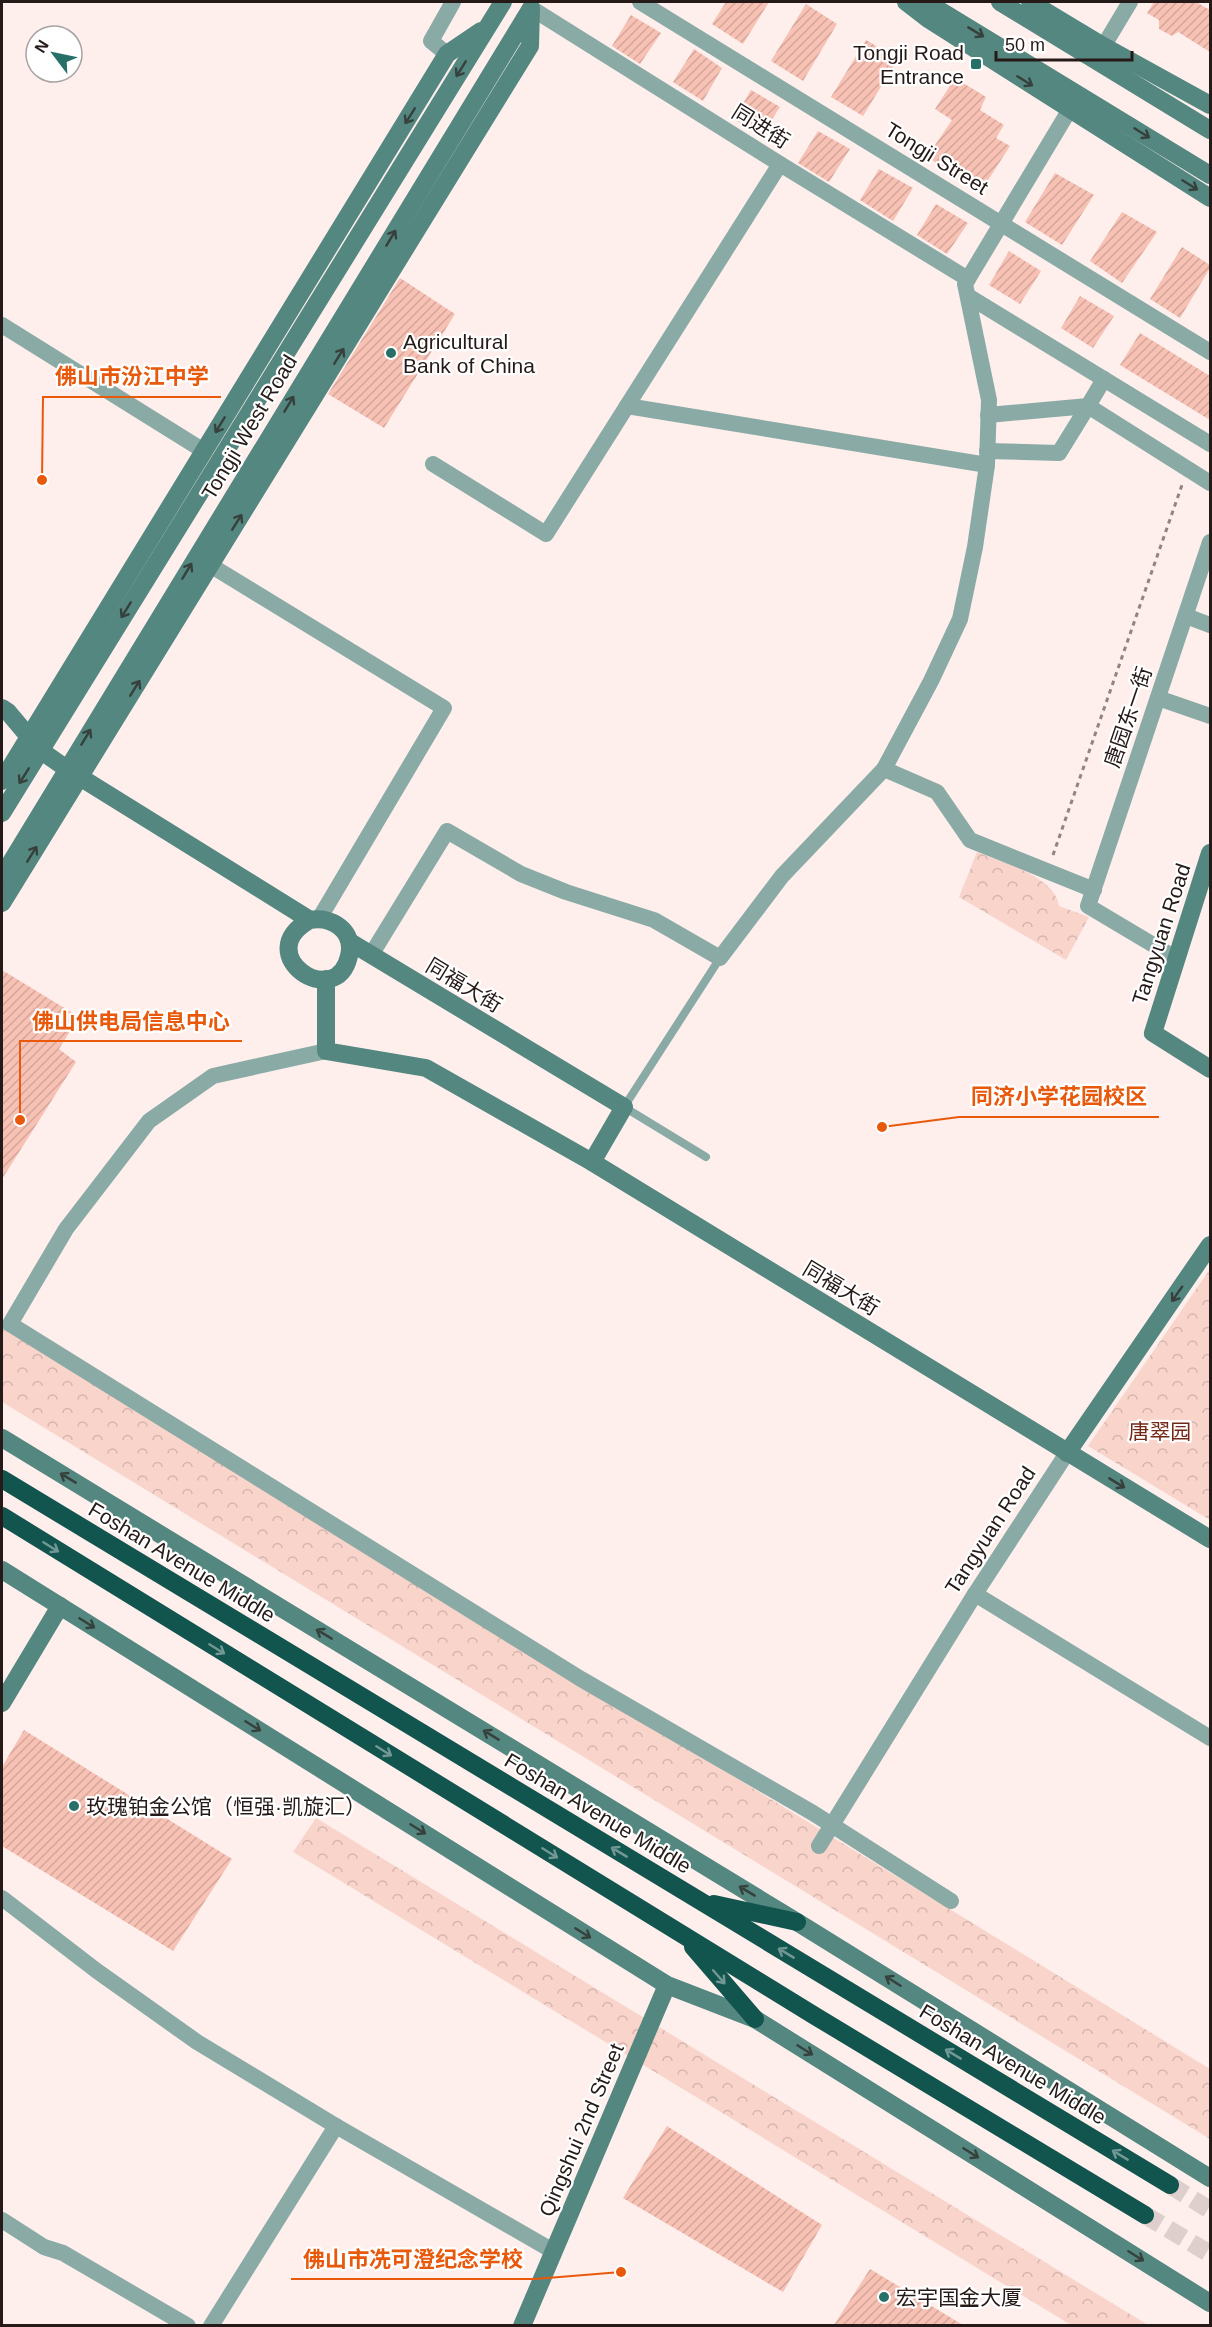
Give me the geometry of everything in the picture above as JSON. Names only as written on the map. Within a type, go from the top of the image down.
[{"type":"highway","name":"Foshan Avenue Middle","points":[[2,1479],[1170,2185]]},
{"type":"highway","points":[[2,1516],[682,1934],[1145,2214]]},
{"type":"highway","points":[[700,1901],[797,1922]]},
{"type":"highway","points":[[682,1934],[755,2019]]},
{"type":"main road","name":"Tongji West Road","points":[[2,813],[34,744],[278,364],[503,2]]},
{"type":"main road","points":[[906,2],[928,19],[1210,198]]},
{"type":"main road","points":[[926,2],[1210,175]]},
{"type":"main road","points":[[1000,2],[1099,53],[1210,105]]},
{"type":"main road","points":[[1030,2],[1210,130]]},
{"type":"main road","points":[[2,903],[73,773],[210,565],[530,46],[533,5]]},
{"type":"main road","name":"Tongji West Road","points":[[2,877],[73,773],[533,5]]},
{"type":"main road","points":[[2,781],[34,744],[204,451],[447,54],[488,26]]},
{"type":"main road","points":[[278,364],[291,309],[329,280]]},
{"type":"main road","name":"同福大街","points":[[2,708],[8,712],[34,744],[73,773],[314,919],[330,920],[337,924],[343,929],[350,942],[624,1107]]},
{"type":"main road","name":"Tangyuan Road","points":[[1210,853],[1154,1034],[1210,1069]]},
{"type":"main road","points":[[314,919],[300,925],[294,933],[289,953],[292,963],[306,977],[316,980],[327,979],[343,969],[348,961],[350,942]]},
{"type":"main road","points":[[326,1051],[327,979]]},
{"type":"main road","name":"同福大街","points":[[326,1051],[426,1068],[592,1162],[1210,1539]]},
{"type":"main road","points":[[592,1162],[624,1107]]},
{"type":"main road","name":"Tangyuan Road","points":[[1067,1453],[1210,1245]]},
{"type":"main road","points":[[2,1438],[797,1922],[1210,2178]]},
{"type":"main road","points":[[2,1570],[667,1985],[755,2019],[1210,2303]]},
{"type":"main road","points":[[2,1703],[60,1606]]},
{"type":"main road","name":"Qingshui 2nd Street","points":[[522,2325],[667,1985]]},
{"type":"street","points":[[447,54],[431,42],[453,2]]},
{"type":"street","name":"Tongji Street","points":[[640,2],[1210,351]]},
{"type":"street","points":[[1099,53],[1130,2]]},
{"type":"street","name":"同进街","points":[[533,5],[780,164],[968,279]]},
{"type":"street","points":[[371,955],[447,831],[520,874],[566,892],[654,920],[720,958],[782,876],[884,769],[931,681],[960,619],[975,548],[987,458],[989,400],[965,284],[1070,109]]},
{"type":"street","points":[[433,464],[546,534],[780,164]]},
{"type":"street","points":[[968,296],[1210,444]]},
{"type":"street","points":[[2,325],[204,451]]},
{"type":"street","points":[[627,406],[987,458],[1059,453],[1104,379]]},
{"type":"street","points":[[988,415],[1088,406],[1210,483]]},
{"type":"street","name":"唐园东一街","points":[[1177,959],[1088,906],[1210,542]]},
{"type":"street","points":[[210,565],[444,708],[314,919]]},
{"type":"street","points":[[1186,616],[1210,625]]},
{"type":"street","points":[[1158,698],[1210,716]]},
{"type":"street","points":[[884,769],[937,792],[970,840],[1094,890]]},
{"type":"street","points":[[326,1051],[213,1076],[149,1121],[66,1229],[10,1324],[581,1679],[832,1825],[951,1901]]},
{"type":"street","name":"Tangyuan Road","points":[[819,1846],[975,1594],[1067,1453]]},
{"type":"street","points":[[975,1594],[1210,1738]]},
{"type":"street","points":[[2,1898],[97,1971],[197,2042],[336,2126],[554,2251]]},
{"type":"street","points":[[211,2325],[336,2126]]},
{"type":"street","points":[[2,2220],[44,2247],[63,2253],[188,2325]]},
{"type":"lane","points":[[706,1157],[624,1107],[720,958]]},
{"type":"path","points":[[1047,871],[1188,469]]},
{"type":"green space","points":[[977,852],[1026,872],[1048,886],[1059,906],[1089,917],[1066,960],[959,897]]},
{"type":"green space","name":"唐翠园","points":[[1210,1269],[1210,1520],[1088,1446]]},
{"type":"green space","points":[[2,1327],[1210,2069],[1210,2139],[2,1402]]},
{"type":"green space","points":[[316,1818],[1148,2325],[1071,2325],[293,1852]]},
{"type":"building","points":[[726,2],[769,2],[743,44],[712,24]]},
{"type":"building","points":[[1154,2],[1196,2],[1210,10],[1210,52],[1178,32],[1172,36],[1159,29],[1159,20],[1147,13]]},
{"type":"building","points":[[806,4],[837,24],[803,81],[771,61]]},
{"type":"building","points":[[631,15],[661,33],[640,64],[612,46]]},
{"type":"building","points":[[866,40],[898,59],[863,116],[831,97]]},
{"type":"building","points":[[694,49],[722,68],[703,101],[673,82]]},
{"type":"building","points":[[955,78],[986,97],[980,110],[1004,125],[996,138],[1010,146],[981,191],[927,157],[952,120],[935,109]]},
{"type":"building","points":[[751,90],[780,107],[761,136],[734,119]]},
{"type":"building","points":[[818,131],[850,149],[829,182],[798,163]]},
{"type":"building","points":[[879,169],[913,188],[893,221],[860,200]]},
{"type":"building","points":[[1055,173],[1094,195],[1062,245],[1025,222]]},
{"type":"building","points":[[936,204],[968,223],[947,254],[917,235]]},
{"type":"building","points":[[1122,212],[1157,232],[1122,283],[1090,261]]},
{"type":"building","points":[[1182,247],[1210,265],[1210,268],[1180,318],[1150,299]]},
{"type":"building","points":[[1009,251],[1041,271],[1020,304],[989,285]]},
{"type":"building","name":"Agricultural Bank of China","points":[[400,278],[455,314],[384,428],[328,394]]},
{"type":"building","points":[[1080,296],[1114,316],[1093,348],[1061,328]]},
{"type":"building","points":[[1140,333],[1210,376],[1210,420],[1120,365]]},
{"type":"building","points":[[2,970],[79,1017],[59,1049],[76,1062],[2,1179]]},
{"type":"building","name":"玫瑰铂金公馆（恒强·凯旋汇）","points":[[24,1730],[232,1859],[173,1951],[2,1846],[2,1767]]},
{"type":"building","points":[[667,2126],[822,2225],[783,2292],[623,2198]]},
{"type":"building","name":"宏宇国金大厦","points":[[870,2269],[963,2325],[834,2325]]},
{"type":"tunnel","points":[[1170,2185],[1210,2210]]},
{"type":"tunnel","points":[[1145,2215],[1210,2254]]},
{"type":"place","name":"Tongji Road Entrance","points":[[976,64]]},
{"type":"place","name":"Agricultural Bank of China","points":[[391,353]]},
{"type":"place","name":"佛山市汾江中学","points":[[42,480]]},
{"type":"place","name":"佛山供电局信息中心","points":[[20,1120]]},
{"type":"place","name":"同济小学花园校区","points":[[882,1127]]},
{"type":"place","name":"玫瑰铂金公馆（恒强·凯旋汇）","points":[[74,1806]]},
{"type":"place","name":"佛山市冼可澄纪念学校","points":[[621,2272]]},
{"type":"place","name":"宏宇国金大厦","points":[[884,2297]]}]
